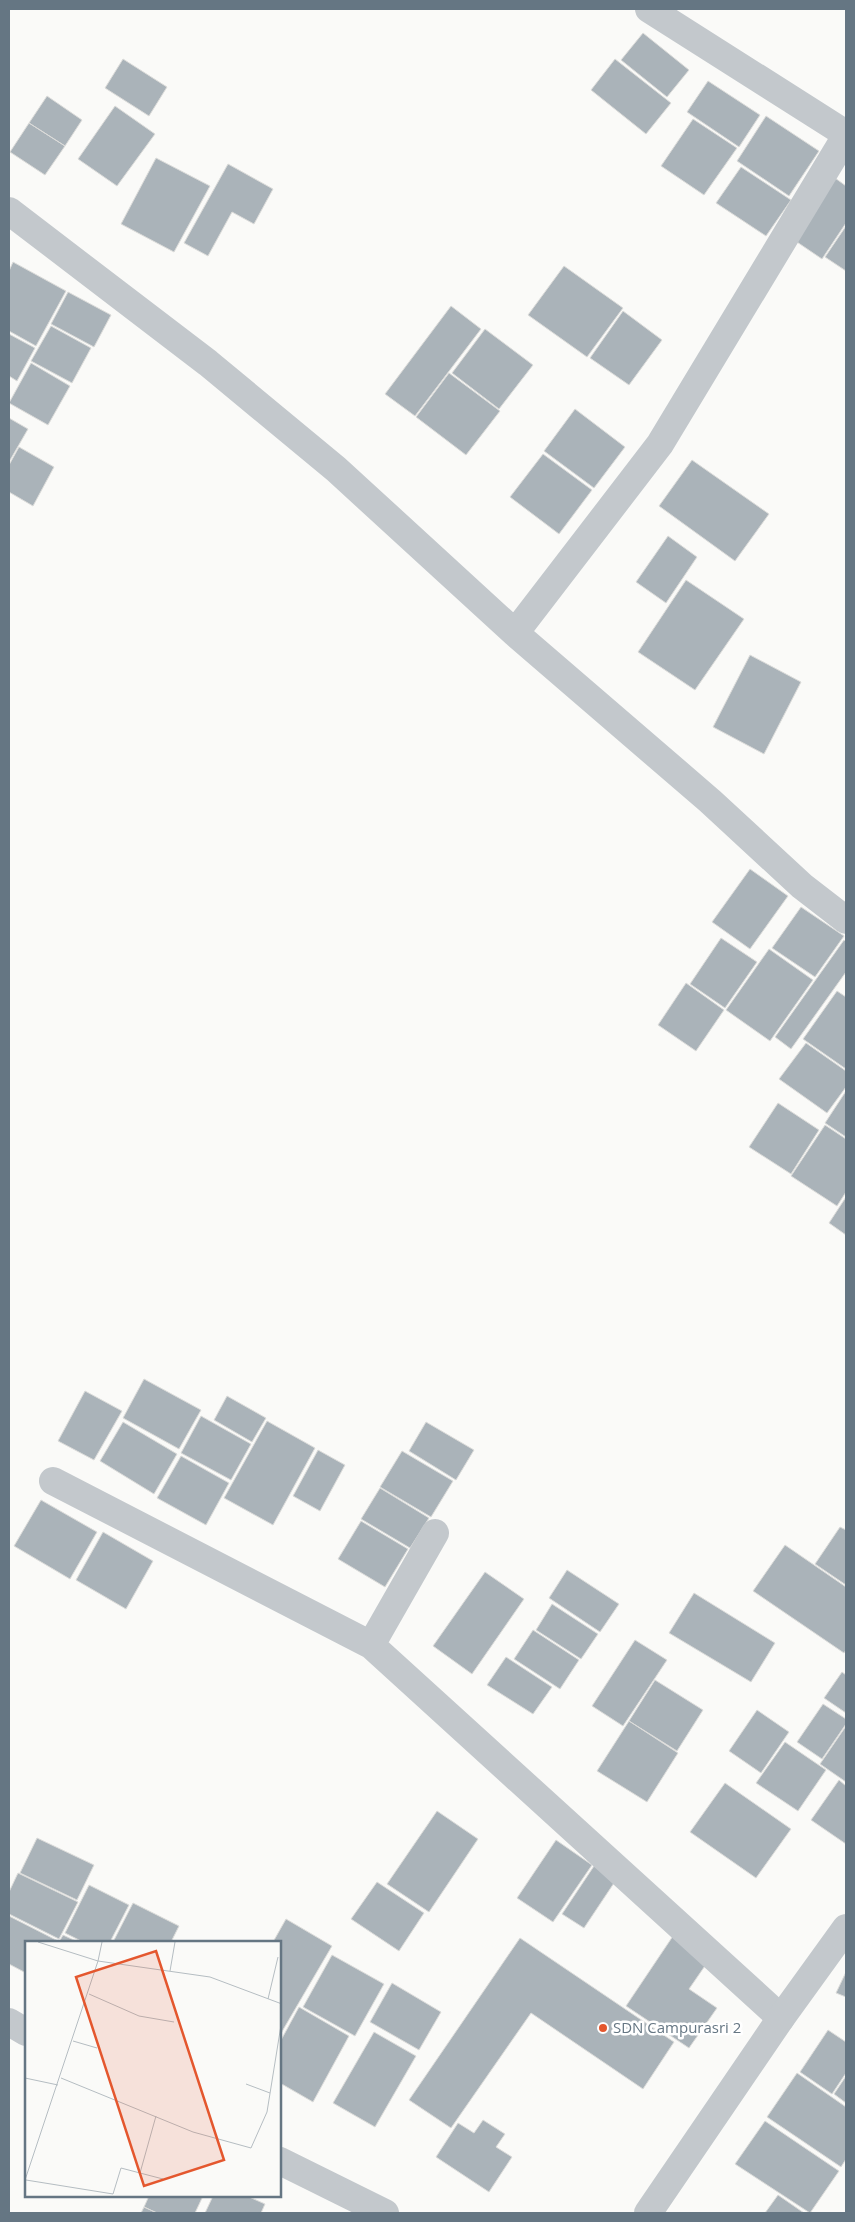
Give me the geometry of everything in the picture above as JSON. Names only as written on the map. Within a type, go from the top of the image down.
[{"type":"street","points":[[515,633],[660,444],[846,135],[649,9]]},
{"type":"street","points":[[9,211],[216,369],[336,469],[515,633],[710,801],[802,886],[846,920]]},
{"type":"street","points":[[53,1481],[371,1645],[781,2018]]},
{"type":"street","points":[[371,1645],[435,1533]]},
{"type":"street","points":[[648,2213],[781,2018],[846,1928]]},
{"type":"street","points":[[9,2022],[25,2031]]},
{"type":"street","points":[[281,2161],[385,2213]]},
{"type":"building","points":[[643,33],[689,70],[667,97],[621,60]]},
{"type":"building","points":[[123,59],[167,87],[149,116],[105,88]]},
{"type":"building","points":[[615,59],[671,103],[646,134],[591,90]]},
{"type":"building","points":[[708,81],[760,115],[739,147],[687,112]]},
{"type":"building","points":[[47,96],[82,120],[65,146],[29,123]]},
{"type":"building","points":[[115,106],[155,134],[117,186],[78,159]]},
{"type":"building","points":[[766,116],[819,151],[789,196],[737,161]]},
{"type":"building","points":[[693,119],[737,148],[704,195],[661,166]]},
{"type":"building","points":[[29,123],[65,146],[45,175],[10,152]]},
{"type":"building","points":[[156,158],[210,186],[174,252],[121,224]]},
{"type":"building","points":[[228,164],[273,189],[254,224],[232,212],[208,256],[184,243]]},
{"type":"building","points":[[741,167],[791,200],[766,236],[716,203]]},
{"type":"building","points":[[835,178],[846,186],[846,223],[822,259],[794,240]]},
{"type":"building","points":[[846,226],[846,271],[825,257]]},
{"type":"building","points":[[13,262],[66,291],[36,346],[9,331],[9,271]]},
{"type":"building","points":[[564,266],[623,308],[587,357],[528,315]]},
{"type":"building","points":[[68,292],[111,315],[94,347],[51,324]]},
{"type":"building","points":[[451,306],[481,329],[415,416],[385,394]]},
{"type":"building","points":[[623,311],[662,340],[629,385],[590,358]]},
{"type":"building","points":[[51,326],[91,348],[72,383],[31,361]]},
{"type":"building","points":[[485,329],[533,365],[499,409],[452,373]]},
{"type":"building","points":[[9,334],[35,348],[17,381],[9,376]]},
{"type":"building","points":[[31,363],[70,386],[48,425],[9,403]]},
{"type":"building","points":[[449,373],[500,411],[466,455],[416,417]]},
{"type":"building","points":[[575,409],[625,447],[594,488],[544,451]]},
{"type":"building","points":[[9,418],[28,429],[9,462]]},
{"type":"building","points":[[19,447],[54,467],[33,506],[9,492],[9,465]]},
{"type":"building","points":[[543,454],[592,490],[559,534],[510,497]]},
{"type":"building","points":[[692,460],[769,514],[735,561],[659,506]]},
{"type":"building","points":[[668,536],[697,557],[666,603],[636,582]]},
{"type":"building","points":[[686,580],[744,619],[695,690],[638,652]]},
{"type":"building","points":[[750,655],[801,682],[764,754],[713,727]]},
{"type":"building","points":[[750,869],[788,896],[750,949],[712,922]]},
{"type":"building","points":[[801,907],[844,936],[815,977],[772,948]]},
{"type":"building","points":[[721,938],[757,962],[725,1008],[690,984]]},
{"type":"building","points":[[844,940],[846,942],[846,972],[791,1049],[775,1037]]},
{"type":"building","points":[[769,949],[813,980],[770,1041],[726,1010]]},
{"type":"building","points":[[686,983],[724,1010],[696,1051],[658,1025]]},
{"type":"building","points":[[837,991],[846,997],[846,1069],[803,1039]]},
{"type":"building","points":[[806,1043],[846,1071],[846,1087],[827,1113],[779,1079]]},
{"type":"building","points":[[846,1091],[846,1137],[825,1123]]},
{"type":"building","points":[[778,1103],[819,1130],[791,1174],[749,1147]]},
{"type":"building","points":[[825,1125],[846,1139],[846,1192],[837,1206],[791,1176]]},
{"type":"building","points":[[846,1197],[846,1235],[829,1223]]},
{"type":"building","points":[[144,1379],[201,1410],[179,1449],[123,1418]]},
{"type":"building","points":[[85,1391],[122,1411],[94,1460],[58,1441]]},
{"type":"building","points":[[227,1396],[266,1418],[252,1442],[214,1420]]},
{"type":"building","points":[[201,1416],[251,1444],[231,1480],[181,1453]]},
{"type":"building","points":[[267,1421],[315,1448],[273,1525],[224,1498]]},
{"type":"building","points":[[123,1422],[177,1454],[154,1494],[100,1461]]},
{"type":"building","points":[[426,1422],[474,1450],[456,1480],[409,1451]]},
{"type":"building","points":[[318,1450],[345,1465],[320,1511],[293,1496]]},
{"type":"building","points":[[402,1451],[453,1481],[431,1517],[380,1487]]},
{"type":"building","points":[[181,1456],[229,1483],[206,1525],[157,1498]]},
{"type":"building","points":[[380,1488],[429,1518],[410,1548],[361,1519]]},
{"type":"building","points":[[41,1500],[97,1532],[70,1579],[14,1546]]},
{"type":"building","points":[[361,1521],[408,1549],[385,1587],[338,1559]]},
{"type":"building","points":[[840,1527],[846,1530],[846,1585],[815,1564]]},
{"type":"building","points":[[103,1532],[153,1561],[126,1609],[76,1580]]},
{"type":"building","points":[[785,1545],[846,1587],[846,1650],[844,1653],[753,1591]]},
{"type":"building","points":[[567,1570],[619,1604],[600,1632],[549,1598]]},
{"type":"building","points":[[485,1572],[524,1599],[472,1674],[433,1646]]},
{"type":"building","points":[[694,1593],[775,1643],[751,1682],[669,1633]]},
{"type":"building","points":[[552,1604],[598,1634],[581,1659],[536,1630]]},
{"type":"building","points":[[533,1630],[579,1660],[560,1689],[514,1659]]},
{"type":"building","points":[[635,1640],[667,1660],[623,1726],[592,1706]]},
{"type":"building","points":[[506,1657],[552,1687],[533,1714],[487,1685]]},
{"type":"building","points":[[842,1672],[846,1675],[846,1713],[824,1698]]},
{"type":"building","points":[[655,1680],[703,1710],[677,1751],[629,1721]]},
{"type":"building","points":[[823,1704],[846,1719],[846,1724],[822,1759],[797,1742]]},
{"type":"building","points":[[757,1710],[789,1732],[761,1773],[729,1751]]},
{"type":"building","points":[[629,1721],[678,1753],[647,1802],[597,1771]]},
{"type":"building","points":[[846,1726],[846,1782],[820,1764]]},
{"type":"building","points":[[785,1742],[826,1770],[798,1811],[756,1783]]},
{"type":"building","points":[[839,1780],[846,1786],[846,1844],[811,1820]]},
{"type":"building","points":[[725,1783],[791,1829],[756,1878],[690,1832]]},
{"type":"building","points":[[437,1811],[478,1839],[429,1912],[387,1884]]},
{"type":"building","points":[[37,1838],[94,1865],[77,1900],[20,1873]]},
{"type":"building","points":[[556,1840],[592,1865],[553,1922],[517,1898]]},
{"type":"building","points":[[594,1866],[616,1880],[584,1928],[562,1914]]},
{"type":"building","points":[[18,1873],[78,1902],[59,1939],[9,1914],[9,1892]]},
{"type":"building","points":[[377,1882],[424,1913],[399,1951],[351,1919]]},
{"type":"building","points":[[89,1885],[129,1905],[111,1941],[81,1941],[65,1933]]},
{"type":"building","points":[[133,1903],[179,1926],[172,1941],[114,1941]]},
{"type":"building","points":[[9,1916],[58,1941],[25,1941],[25,1972],[9,1964]]},
{"type":"building","points":[[286,1919],[332,1946],[281,2033],[281,1941],[274,1941]]},
{"type":"building","points":[[63,1935],[76,1941],[60,1941]]},
{"type":"building","points":[[673,1936],[709,1960],[689,1989],[717,2008],[689,2048],[626,2006]]},
{"type":"building","name":"SDN Campurasri 2","points":[[520,1938],[674,2042],[643,2089],[531,2013],[451,2128],[409,2100]]},
{"type":"building","points":[[332,1955],[384,1984],[355,2036],[303,2007]]},
{"type":"building","points":[[846,1972],[846,1997],[836,1993]]},
{"type":"building","points":[[392,1983],[441,2012],[419,2050],[370,2022]]},
{"type":"building","points":[[299,2007],[349,2036],[313,2102],[281,2084],[281,2040]]},
{"type":"building","points":[[828,2030],[846,2042],[846,2073],[832,2094],[800,2072]]},
{"type":"building","points":[[374,2032],[416,2056],[375,2127],[333,2103]]},
{"type":"building","points":[[797,2073],[846,2107],[846,2159],[841,2167],[767,2117]]},
{"type":"building","points":[[846,2076],[846,2103],[834,2094]]},
{"type":"building","points":[[483,2120],[505,2134],[496,2147],[512,2157],[489,2192],[436,2157],[458,2123],[474,2133]]},
{"type":"building","points":[[765,2121],[839,2171],[810,2213],[735,2164]]},
{"type":"building","points":[[778,2195],[804,2213],[765,2213]]},
{"type":"building","points":[[149,2197],[203,2197],[195,2213],[157,2213],[144,2207]]},
{"type":"building","points":[[213,2197],[249,2197],[265,2204],[261,2213],[205,2213]]},
{"type":"building","points":[[144,2207],[157,2213],[141,2213]]},
{"type":"place","name":"SDN Campurasri 2","points":[[603,2028]]}]
